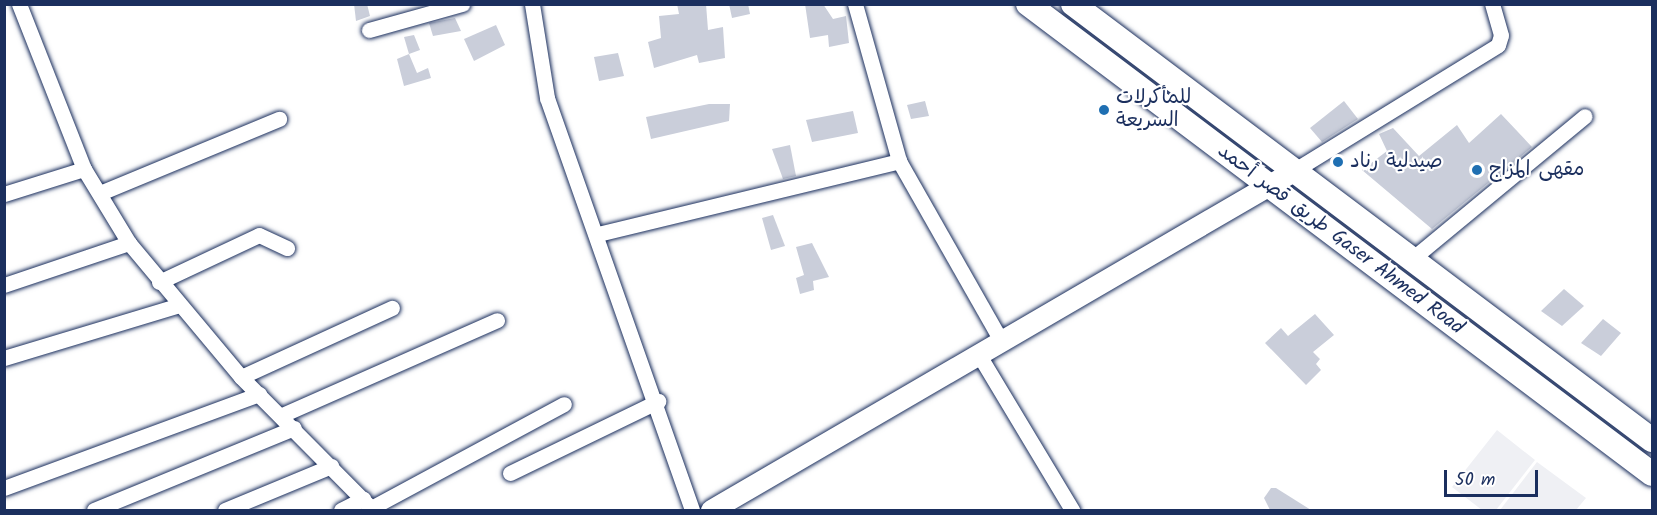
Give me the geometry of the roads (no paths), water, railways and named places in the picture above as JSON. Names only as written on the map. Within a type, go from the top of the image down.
[{"type":"main road","name":"طريق قصر أحمد Gaser Ahmed Road","points":[[1028,4],[1267,186],[1653,474]]},
{"type":"main road","name":"طريق قصر أحمد Gaser Ahmed Road","points":[[1073,4],[1653,440]]},
{"type":"street","points":[[19,4],[84,169],[129,243],[178,305],[242,377],[282,415],[369,506]]},
{"type":"street","points":[[369,30],[462,4]]},
{"type":"street","points":[[532,4],[547,98],[658,401],[692,510]]},
{"type":"street","points":[[855,4],[899,161],[1002,342]]},
{"type":"street","points":[[711,510],[1295,170],[1498,45],[1501,35],[1492,4]]},
{"type":"street","points":[[1412,259],[1585,116]]},
{"type":"street","points":[[100,193],[279,119]]},
{"type":"street","points":[[598,234],[899,161]]},
{"type":"street","points":[[4,194],[84,169]]},
{"type":"street","points":[[159,282],[260,235],[287,248]]},
{"type":"street","points":[[4,285],[129,243]]},
{"type":"street","points":[[4,358],[178,305]]},
{"type":"street","points":[[242,377],[392,308]]},
{"type":"street","points":[[282,415],[497,320]]},
{"type":"street","points":[[979,355],[1072,510]]},
{"type":"street","points":[[4,488],[259,394]]},
{"type":"street","points":[[510,473],[658,401]]},
{"type":"street","points":[[341,510],[369,506],[564,404]]},
{"type":"street","points":[[94,510],[294,428]]},
{"type":"street","points":[[225,510],[331,466]]},
{"type":"place","name":"للمأكرلات السريعة","points":[[1104,110]]},
{"type":"place","name":"صيدلية رناد","points":[[1338,162]]},
{"type":"place","name":"مقهى المزاج","points":[[1477,170]]}]
